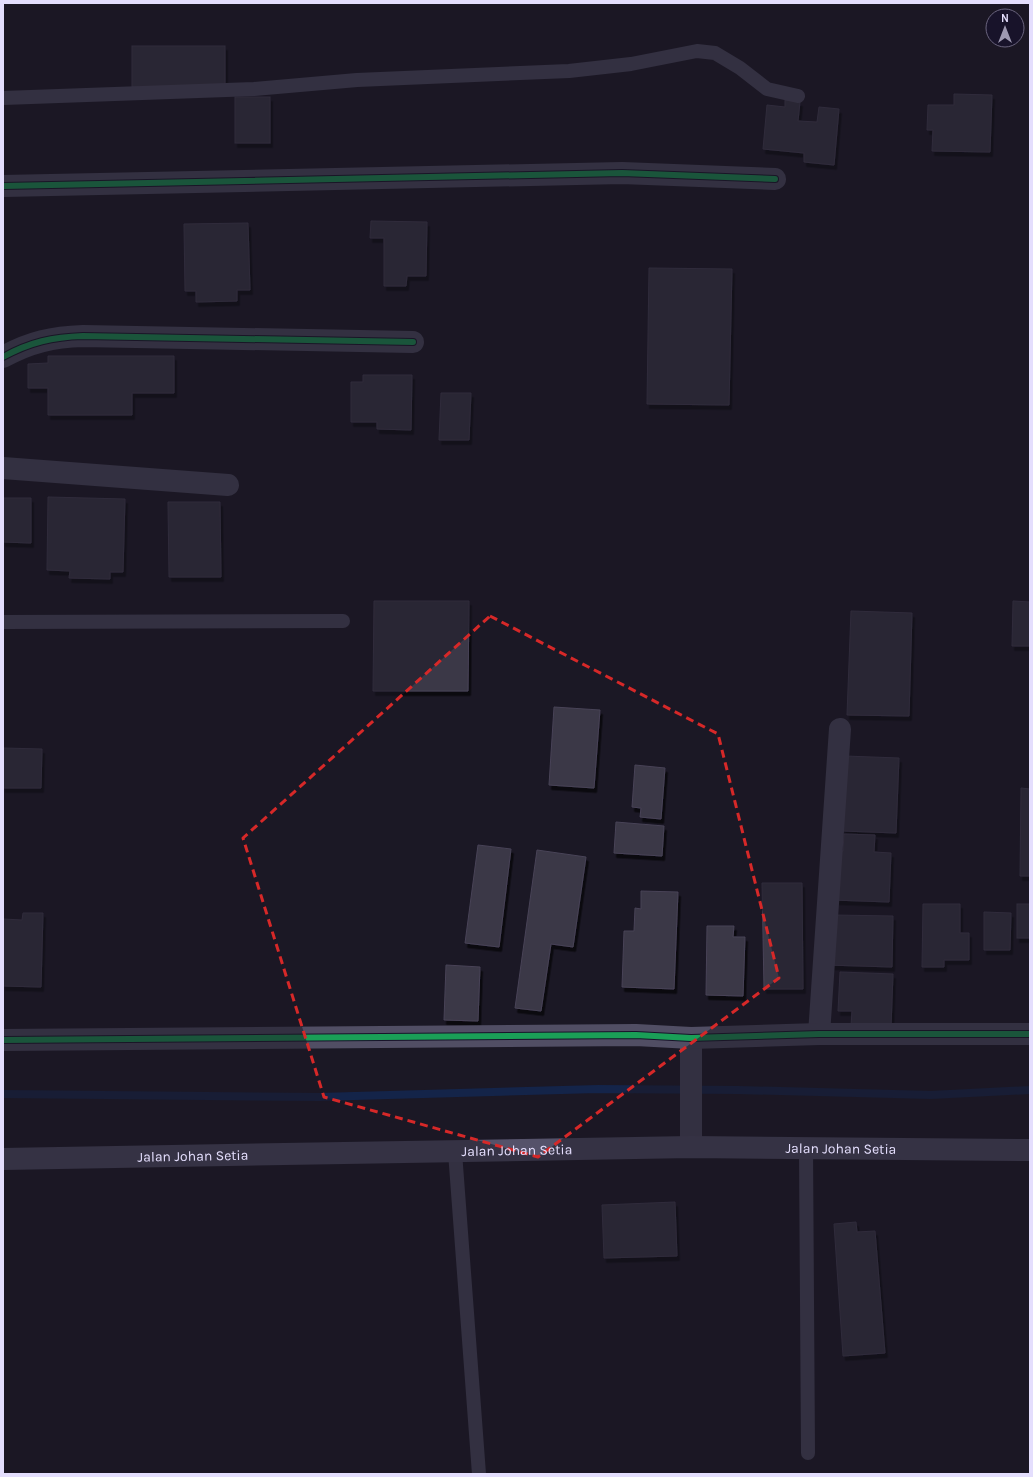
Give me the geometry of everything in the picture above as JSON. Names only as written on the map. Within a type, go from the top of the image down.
[{"type":"main road","name":"Jalan Johan Setia","points":[[3,1159],[691,1147],[1030,1150]]},
{"type":"street","points":[[3,186],[622,173],[775,179]]},
{"type":"street","points":[[3,357],[39,341],[60,337],[84,336],[413,342]]},
{"type":"street","points":[[3,468],[228,485]]},
{"type":"street","points":[[819,1034],[840,728]]},
{"type":"street","points":[[3,1040],[636,1035],[691,1038],[819,1034],[1030,1034]]},
{"type":"street","points":[[691,1038],[691,1147]]},
{"type":"lane","points":[[3,98],[254,90],[358,80],[570,71],[631,64],[697,51],[715,53],[740,68],[767,89],[798,96]]},
{"type":"lane","points":[[3,622],[343,621]]},
{"type":"lane","points":[[806,1149],[808,1453]]},
{"type":"lane","points":[[455,1152],[479,1474]]},
{"type":"highlighted area","points":[[490,616],[718,734],[779,978],[538,1157],[324,1097],[243,838]]},
{"type":"building","points":[[132,46],[225,46],[225,87],[132,87]]},
{"type":"building","points":[[954,94],[992,95],[990,152],[932,151],[933,130],[927,130],[928,105],[954,105]]},
{"type":"building","points":[[235,97],[270,97],[270,143],[235,143]]},
{"type":"building","points":[[785,100],[800,102],[798,121],[817,122],[819,107],[839,109],[834,165],[804,162],[804,153],[763,149],[767,105],[785,107]]},
{"type":"building","points":[[371,221],[427,222],[426,276],[407,276],[406,286],[384,286],[384,238],[370,238]]},
{"type":"building","points":[[248,223],[250,290],[237,290],[237,301],[196,302],[196,291],[185,291],[184,224]]},
{"type":"building","points":[[649,268],[732,269],[729,405],[647,404]]},
{"type":"building","points":[[48,356],[174,356],[174,393],[132,393],[132,415],[48,415],[48,388],[28,388],[28,364],[48,363]]},
{"type":"building","points":[[363,375],[412,375],[411,430],[377,429],[377,422],[351,422],[351,382],[363,382]]},
{"type":"building","points":[[441,393],[471,393],[469,440],[439,440]]},
{"type":"building","points":[[48,497],[125,499],[123,572],[110,572],[110,579],[69,578],[70,571],[47,570]]},
{"type":"building","points":[[3,498],[31,498],[31,543],[3,542]]},
{"type":"building","points":[[168,502],[220,502],[221,577],[169,577]]},
{"type":"building","points":[[374,601],[469,601],[468,691],[373,691]]},
{"type":"building","points":[[1013,601],[1030,602],[1030,646],[1012,646]]},
{"type":"building","points":[[851,611],[912,613],[909,716],[847,715]]},
{"type":"building","points":[[554,707],[600,710],[594,788],[549,785]]},
{"type":"building","points":[[3,748],[42,749],[41,788],[3,788]]},
{"type":"building","points":[[845,756],[899,758],[896,833],[843,831]]},
{"type":"building","points":[[635,765],[665,768],[661,819],[640,817],[641,808],[632,807]]},
{"type":"building","points":[[1021,788],[1030,789],[1030,876],[1020,876]]},
{"type":"building","points":[[616,822],[664,826],[662,856],[614,853]]},
{"type":"building","points":[[844,834],[875,835],[874,852],[891,853],[889,902],[832,900],[834,850],[843,851]]},
{"type":"building","points":[[478,845],[511,849],[499,947],[465,943]]},
{"type":"building","points":[[537,850],[586,857],[573,947],[551,944],[541,1011],[515,1008]]},
{"type":"building","points":[[762,883],[802,883],[803,989],[764,989]]},
{"type":"building","points":[[641,891],[678,892],[674,989],[622,987],[624,931],[634,931],[635,908],[641,909]]},
{"type":"building","points":[[923,904],[960,904],[960,933],[969,933],[969,960],[944,960],[944,967],[922,967]]},
{"type":"building","points":[[1017,904],[1030,904],[1030,938],[1017,938]]},
{"type":"building","points":[[984,912],[1011,913],[1010,950],[984,950]]},
{"type":"building","points":[[23,913],[43,913],[41,987],[3,986],[3,919],[22,920]]},
{"type":"building","points":[[833,915],[893,916],[892,967],[826,965]]},
{"type":"building","points":[[707,926],[734,926],[733,937],[745,937],[743,996],[706,995]]},
{"type":"building","points":[[446,965],[480,967],[478,1021],[444,1020]]},
{"type":"building","points":[[840,972],[893,974],[891,1027],[851,1026],[852,1011],[838,1011]]},
{"type":"building","points":[[675,1202],[677,1256],[604,1258],[602,1205]]},
{"type":"building","points":[[856,1222],[857,1232],[875,1231],[885,1353],[843,1356],[834,1224]]},
{"type":"waterway","points":[[3,1094],[320,1097],[598,1089],[738,1090],[931,1095],[1030,1090]]},
{"type":"cycle path","points":[[3,186],[622,173],[775,179]]},
{"type":"cycle path","points":[[3,357],[42,341],[83,336],[413,342]]},
{"type":"cycle path","points":[[3,1040],[636,1035],[691,1038],[819,1034],[1030,1034]]}]
